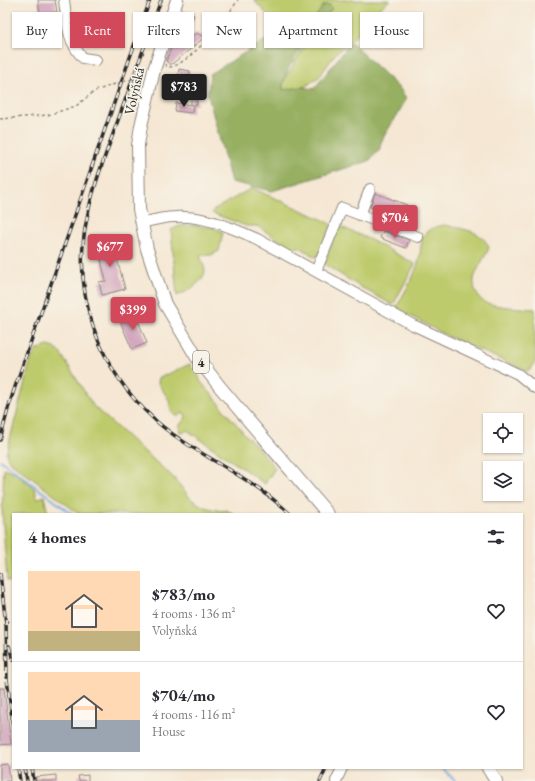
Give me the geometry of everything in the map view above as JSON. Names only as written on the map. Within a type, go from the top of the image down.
[{"type":"main road","name":"Volyňská","points":[[142,223],[138,193],[138,145],[154,70],[177,0]]},
{"type":"main road","name":"4","points":[[142,223],[147,249],[165,304],[196,356],[220,387],[327,513]]},
{"type":"main road","points":[[489,769],[496,781]]},
{"type":"street","points":[[64,0],[68,29],[75,50],[83,58],[96,60]]},
{"type":"street","points":[[360,215],[370,189]]},
{"type":"street","points":[[316,271],[342,208],[418,237]]},
{"type":"street","points":[[142,223],[160,218],[176,216],[201,219],[219,223],[258,239],[411,324],[518,374],[535,388]]},
{"type":"street","points":[[336,781],[342,769]]},
{"type":"path","points":[[165,64],[167,67],[171,68],[184,62],[219,27],[238,0]]},
{"type":"path","points":[[0,119],[48,115],[62,111],[76,106],[95,91],[138,78],[147,70]]},
{"type":"green space","points":[[254,0],[390,0],[374,12],[360,12],[360,29],[352,40],[352,12],[329,12],[332,8],[324,5],[319,12],[265,12]]},
{"type":"green space","points":[[324,5],[330,5],[332,8],[329,12],[319,12]]},
{"type":"green space","points":[[264,41],[264,48],[302,48],[288,70],[284,81],[283,90],[301,87],[314,89],[346,48],[352,48],[352,43],[402,91],[406,100],[383,138],[380,149],[369,161],[272,191],[231,182],[208,95],[210,74],[253,48],[256,48],[256,46]]},
{"type":"green space","points":[[304,48],[342,48],[335,54],[320,76],[306,86],[283,90],[285,79]]},
{"type":"green space","points":[[252,188],[328,222],[331,225],[318,256],[315,257],[300,247],[292,248],[257,226],[246,226],[212,213],[215,209]]},
{"type":"green space","points":[[194,225],[214,228],[223,232],[219,251],[211,255],[200,255],[205,269],[202,279],[194,286],[177,296],[171,230],[179,226]]},
{"type":"green space","points":[[445,225],[464,229],[477,234],[482,237],[489,248],[474,279],[474,286],[480,299],[486,303],[497,305],[535,309],[535,362],[531,369],[527,371],[449,337],[396,308],[415,272],[422,239],[429,230]]},
{"type":"green space","points":[[339,226],[371,240],[415,264],[393,305],[362,288],[324,264]]},
{"type":"green space","points":[[48,346],[55,348],[61,354],[94,407],[174,478],[191,499],[204,507],[221,511],[226,510],[233,513],[78,513],[9,461],[6,454],[31,359],[37,350]]},
{"type":"green space","points":[[190,364],[192,369],[199,376],[200,381],[275,468],[265,484],[187,430],[183,433],[180,432],[179,426],[186,417],[185,414],[183,413],[178,416],[174,415],[171,411],[169,400],[158,383],[159,378]]},
{"type":"green space","points":[[4,468],[16,473],[35,489],[37,499],[44,496],[48,513],[12,513],[12,582],[7,581],[2,509]]},
{"type":"building","points":[[38,0],[55,0],[57,12],[40,12]]},
{"type":"building","points":[[196,33],[202,36],[202,39],[194,46],[194,35]]},
{"type":"building","points":[[171,48],[192,48],[172,64],[169,64],[166,61]]},
{"type":"building","points":[[179,69],[190,71],[187,93],[170,91],[164,86],[170,79],[177,84]]},
{"type":"building","points":[[191,89],[196,89],[197,105],[191,105]]},
{"type":"building","points":[[176,103],[193,105],[192,113],[175,111]]},
{"type":"building","points":[[375,193],[407,205],[402,218],[370,207]]},
{"type":"building","points":[[383,231],[409,240],[406,248],[380,238]]},
{"type":"building","points":[[112,239],[125,289],[102,295],[99,282],[106,281],[97,243]]},
{"type":"building","points":[[135,313],[147,343],[132,349],[119,319]]},
{"type":"building","points":[[0,688],[4,688],[11,744],[0,745]]},
{"type":"building","points":[[8,764],[10,781],[0,781],[0,765]]},
{"type":"building","points":[[56,775],[56,781],[36,781],[36,777]]},
{"type":"building","points":[[88,775],[88,781],[79,781],[78,776]]},
{"type":"waterway","points":[[0,460],[71,513]]},
{"type":"waterway","points":[[443,769],[455,781]]},
{"type":"railway","points":[[0,440],[15,387],[150,0]]},
{"type":"railway","points":[[161,0],[100,170],[87,218],[83,246],[83,274],[86,301],[94,328],[104,353],[118,377],[135,400],[155,420],[174,435],[194,449],[251,483],[289,513]]},
{"type":"railway","points":[[0,574],[6,624]]},
{"type":"railway","points":[[6,619],[7,679],[12,718]]},
{"type":"railway","points":[[9,646],[12,656]]},
{"type":"railway","points":[[18,769],[20,781]]},
{"type":"railway","points":[[25,769],[27,781]]},
{"type":"railway","points":[[32,769],[34,781]]},
{"type":"railway","points":[[320,781],[326,769]]}]
